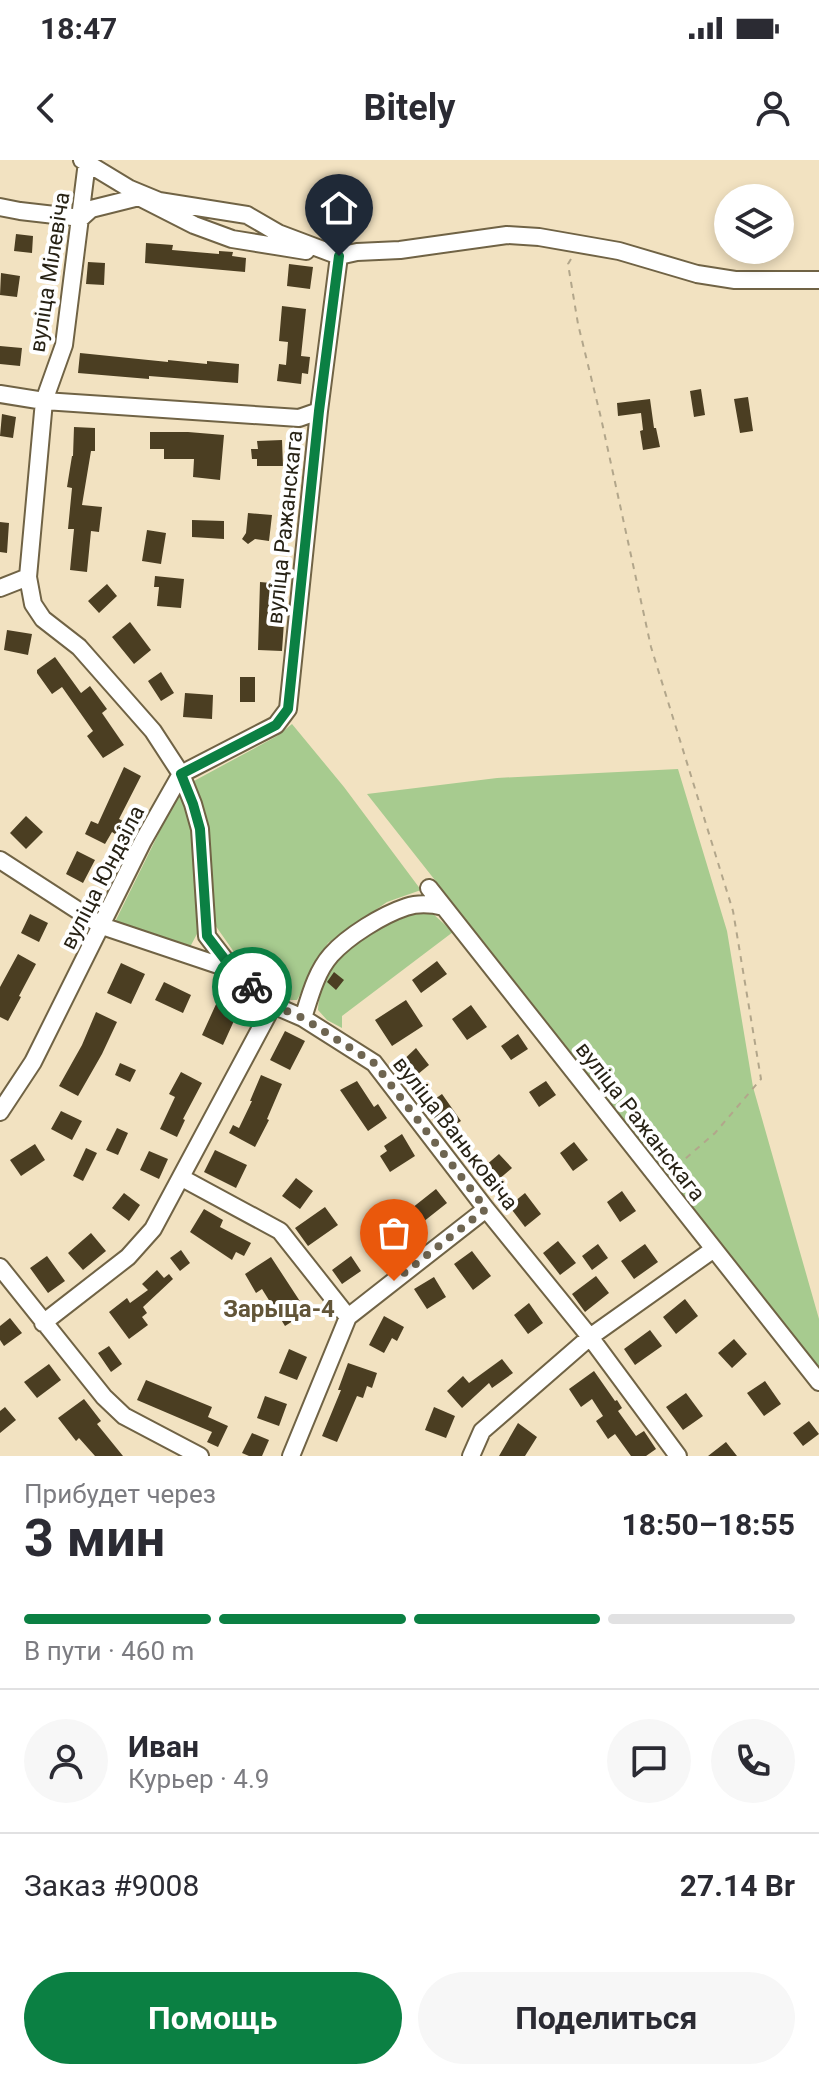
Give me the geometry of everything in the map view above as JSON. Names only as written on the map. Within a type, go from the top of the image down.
[{"type":"street","name":"вуліца Мілевіча","points":[[28,577],[44,401],[64,345],[81,218],[84,161]]},
{"type":"street","points":[[84,161],[130,189],[159,201],[247,215],[278,233],[339,256]]},
{"type":"street","points":[[0,207],[81,218],[91,209],[139,197],[194,225],[232,239],[339,256],[507,235],[579,243],[619,251],[697,274],[735,280],[819,280]]},
{"type":"street","name":"вуліца Ражанскага","points":[[181,774],[276,725],[288,709],[319,411],[339,256]]},
{"type":"street","points":[[0,394],[44,401],[299,418],[319,411]]},
{"type":"street","points":[[0,588],[28,577],[33,604],[43,619],[79,647],[153,731],[181,774],[200,829],[207,936],[233,970]]},
{"type":"street","name":"вуліца Юндзіла","points":[[0,1112],[33,1062],[143,841],[181,774]]},
{"type":"street","name":"вуліца Ваньковіча","points":[[1,862],[102,926],[233,970],[273,1005],[303,1018],[374,1063],[486,1209],[590,1337],[678,1456]]},
{"type":"street","name":"вуліца Ражанскага","points":[[429,888],[819,1382]]},
{"type":"street","points":[[303,1018],[316,980],[331,955],[355,935],[387,915],[409,906],[431,904],[444,907]]},
{"type":"street","points":[[43,1323],[128,1257],[153,1229],[273,1005]]},
{"type":"street","points":[[182,1178],[280,1231],[348,1317]]},
{"type":"street","points":[[291,1456],[348,1317],[486,1209]]},
{"type":"street","points":[[471,1456],[482,1431],[590,1337],[714,1249]]},
{"type":"street","points":[[0,1267],[104,1397],[124,1416],[200,1456]]},
{"type":"path","points":[[579,243],[568,264],[578,324],[651,647],[733,911],[761,1079],[715,1133],[660,1181]]},
{"type":"green space","points":[[292,724],[344,787],[421,890],[387,902],[328,943],[297,1000],[282,1000],[246,969],[215,925],[205,813],[194,781],[277,736]]},
{"type":"green space","points":[[678,769],[727,931],[753,1087],[819,1319],[819,1367],[367,794],[497,778]]},
{"type":"green space","points":[[180,790],[192,835],[198,932],[190,947],[115,922]]},
{"type":"green space","points":[[408,912],[431,912],[453,932],[342,1016],[342,1028],[327,1020],[318,1010],[328,973],[336,959],[360,938]]},
{"type":"building","points":[[16,234],[33,236],[32,253],[14,251]]},
{"type":"building","points":[[146,243],[173,245],[172,250],[219,254],[219,251],[233,252],[232,256],[246,258],[245,272],[145,263]]},
{"type":"building","points":[[88,262],[105,263],[104,285],[86,284]]},
{"type":"building","points":[[289,264],[313,267],[310,289],[287,286]]},
{"type":"building","points":[[1,273],[20,276],[17,297],[0,295]]},
{"type":"building","points":[[282,306],[306,309],[301,356],[310,357],[308,374],[302,373],[301,384],[277,381],[279,364],[286,365],[288,342],[279,341]]},
{"type":"building","points":[[0,346],[22,348],[20,366],[0,364]]},
{"type":"building","points":[[80,353],[168,362],[239,364],[238,383],[78,373]]},
{"type":"building","points":[[701,389],[705,415],[694,417],[690,391]]},
{"type":"building","points":[[748,397],[753,431],[740,433],[734,399]]},
{"type":"building","points":[[650,399],[660,447],[643,450],[641,413],[618,416],[617,403]]},
{"type":"building","points":[[2,414],[16,417],[13,438],[0,436]]},
{"type":"building","points":[[74,427],[95,428],[95,451],[91,451],[82,505],[102,507],[99,532],[91,531],[87,572],[70,570],[74,529],[68,529],[72,488],[67,487]]},
{"type":"building","points":[[150,432],[224,435],[220,480],[193,477],[194,459],[164,459],[164,449],[150,449]]},
{"type":"building","points":[[282,440],[283,466],[257,466],[251,449],[258,449],[257,441]]},
{"type":"building","points":[[248,513],[272,515],[269,541],[255,539],[248,544],[242,539],[246,533]]},
{"type":"building","points":[[192,520],[224,521],[224,539],[192,537]]},
{"type":"building","points":[[0,522],[9,523],[7,553],[0,552]]},
{"type":"building","points":[[147,530],[166,533],[161,564],[142,561]]},
{"type":"building","points":[[155,576],[184,579],[181,608],[157,606],[159,587],[154,587]]},
{"type":"building","points":[[260,582],[282,584],[279,622],[284,622],[282,651],[258,650]]},
{"type":"building","points":[[107,584],[117,596],[99,613],[88,601]]},
{"type":"building","points":[[130,622],[151,650],[134,664],[112,637]]},
{"type":"building","points":[[7,630],[32,634],[28,655],[4,650]]},
{"type":"building","points":[[55,657],[81,693],[90,686],[107,709],[102,713],[124,745],[103,758],[87,736],[93,731],[62,687],[52,694],[37,673]]},
{"type":"building","points":[[161,672],[174,693],[161,701],[148,681]]},
{"type":"building","points":[[240,677],[255,677],[255,702],[240,702]]},
{"type":"building","points":[[185,693],[213,695],[212,719],[183,717]]},
{"type":"building","points":[[124,767],[141,776],[119,819],[125,822],[118,836],[112,832],[105,844],[85,834],[91,821],[98,824]]},
{"type":"building","points":[[26,816],[43,832],[26,849],[10,833]]},
{"type":"building","points":[[77,851],[95,860],[83,883],[66,874]]},
{"type":"building","points":[[30,914],[48,923],[39,942],[21,933]]},
{"type":"building","points":[[18,954],[36,964],[8,1021],[0,1017],[0,987]]},
{"type":"building","points":[[437,961],[447,974],[421,993],[412,980]]},
{"type":"building","points":[[121,963],[145,974],[131,1004],[107,993]]},
{"type":"building","points":[[334,972],[344,980],[336,990],[327,982]]},
{"type":"building","points":[[164,982],[191,995],[183,1013],[155,1000]]},
{"type":"building","points":[[406,1000],[423,1026],[392,1046],[375,1020]]},
{"type":"building","points":[[217,1002],[238,1012],[223,1045],[202,1035]]},
{"type":"building","points":[[471,1005],[487,1027],[467,1040],[452,1019]]},
{"type":"building","points":[[96,1012],[117,1022],[78,1096],[59,1086]]},
{"type":"building","points":[[285,1031],[305,1041],[290,1070],[270,1060]]},
{"type":"building","points":[[518,1034],[528,1049],[511,1060],[501,1046]]},
{"type":"building","points":[[416,1048],[429,1065],[412,1079],[399,1064]]},
{"type":"building","points":[[120,1063],[136,1070],[130,1082],[115,1075]]},
{"type":"building","points":[[181,1072],[202,1083],[177,1137],[160,1129],[175,1097],[169,1094]]},
{"type":"building","points":[[261,1075],[282,1084],[255,1147],[229,1133],[233,1125],[239,1128]]},
{"type":"building","points":[[357,1081],[374,1107],[378,1104],[387,1118],[368,1131],[340,1090]]},
{"type":"building","points":[[546,1081],[556,1095],[539,1107],[529,1092]]},
{"type":"building","points":[[442,1094],[461,1121],[444,1132],[425,1106]]},
{"type":"building","points":[[61,1111],[82,1121],[72,1140],[51,1129]]},
{"type":"building","points":[[117,1128],[128,1133],[118,1155],[106,1150]]},
{"type":"building","points":[[402,1134],[415,1156],[390,1172],[380,1156],[387,1151],[384,1146]]},
{"type":"building","points":[[574,1142],[588,1160],[573,1171],[560,1153]]},
{"type":"building","points":[[35,1144],[45,1160],[21,1176],[10,1160]]},
{"type":"building","points":[[86,1148],[97,1153],[83,1181],[73,1176]]},
{"type":"building","points":[[215,1150],[247,1165],[236,1188],[204,1172]]},
{"type":"building","points":[[149,1151],[168,1159],[159,1179],[140,1170]]},
{"type":"building","points":[[499,1154],[512,1168],[498,1180],[485,1166]]},
{"type":"building","points":[[296,1178],[313,1191],[300,1209],[282,1196]]},
{"type":"building","points":[[436,1189],[447,1203],[423,1222],[412,1208]]},
{"type":"building","points":[[622,1191],[636,1211],[620,1222],[607,1202]]},
{"type":"building","points":[[124,1193],[140,1205],[129,1221],[112,1208]]},
{"type":"building","points":[[525,1193],[541,1214],[525,1227],[509,1206]]},
{"type":"building","points":[[325,1207],[338,1225],[308,1246],[295,1228]]},
{"type":"building","points":[[204,1209],[223,1220],[220,1227],[251,1243],[244,1256],[236,1252],[232,1260],[190,1232]]},
{"type":"building","points":[[398,1231],[410,1248],[387,1266],[375,1249]]},
{"type":"building","points":[[91,1233],[106,1251],[83,1270],[68,1253]]},
{"type":"building","points":[[558,1241],[576,1263],[560,1275],[543,1253]]},
{"type":"building","points":[[598,1244],[608,1258],[592,1270],[582,1256]]},
{"type":"building","points":[[645,1244],[658,1262],[634,1279],[621,1261]]},
{"type":"building","points":[[181,1250],[190,1263],[180,1271],[170,1258]]},
{"type":"building","points":[[472,1251],[491,1276],[473,1290],[454,1264]]},
{"type":"building","points":[[47,1256],[65,1281],[48,1293],[30,1268]]},
{"type":"building","points":[[351,1256],[361,1271],[342,1284],[332,1270]]},
{"type":"building","points":[[271,1257],[307,1312],[285,1326],[262,1289],[256,1293],[245,1274]]},
{"type":"building","points":[[157,1270],[164,1278],[169,1274],[173,1279],[143,1307],[147,1313],[142,1317],[148,1325],[129,1339],[109,1312],[127,1298],[130,1303],[148,1290],[142,1284]]},
{"type":"building","points":[[596,1276],[609,1293],[585,1312],[572,1294]]},
{"type":"building","points":[[434,1277],[446,1297],[427,1309],[414,1289]]},
{"type":"building","points":[[685,1299],[698,1316],[676,1334],[663,1317]]},
{"type":"building","points":[[529,1303],[543,1323],[528,1334],[514,1315]]},
{"type":"building","points":[[384,1316],[404,1327],[397,1341],[392,1338],[384,1353],[369,1345]]},
{"type":"building","points":[[10,1318],[22,1333],[4,1346],[0,1340],[0,1326]]},
{"type":"building","points":[[650,1330],[662,1346],[635,1365],[624,1349]]},
{"type":"building","points":[[734,1339],[747,1354],[732,1368],[718,1353]]},
{"type":"building","points":[[109,1346],[122,1364],[111,1372],[98,1353]]},
{"type":"building","points":[[289,1349],[307,1357],[297,1380],[279,1373]]},
{"type":"building","points":[[502,1359],[513,1373],[492,1388],[489,1383],[462,1408],[447,1391],[463,1376],[469,1383]]},
{"type":"building","points":[[348,1363],[377,1373],[372,1388],[367,1386],[363,1398],[357,1396],[337,1442],[322,1436],[341,1390],[338,1390]]},
{"type":"building","points":[[49,1364],[61,1380],[37,1398],[24,1382]]},
{"type":"building","points":[[594,1371],[617,1400],[622,1408],[618,1411],[636,1436],[644,1431],[656,1449],[646,1456],[631,1456],[615,1434],[608,1439],[596,1421],[603,1416],[592,1399],[581,1407],[569,1389]]},
{"type":"building","points":[[146,1380],[212,1407],[208,1417],[228,1426],[218,1447],[207,1442],[212,1432],[137,1400]]},
{"type":"building","points":[[765,1381],[781,1404],[764,1416],[747,1393]]},
{"type":"building","points":[[686,1393],[703,1416],[683,1430],[666,1407]]},
{"type":"building","points":[[265,1396],[287,1404],[279,1426],[257,1418]]},
{"type":"building","points":[[84,1399],[101,1421],[97,1424],[123,1456],[95,1456],[79,1438],[76,1441],[58,1418]]},
{"type":"building","points":[[5,1407],[16,1420],[0,1433],[0,1411]]},
{"type":"building","points":[[434,1407],[455,1416],[446,1438],[425,1430]]},
{"type":"building","points":[[809,1421],[819,1434],[803,1446],[793,1433]]},
{"type":"building","points":[[518,1423],[537,1437],[525,1456],[499,1456]]},
{"type":"building","points":[[252,1433],[269,1440],[262,1456],[242,1453]]},
{"type":"building","points":[[726,1442],[737,1456],[708,1456]]},
{"type":"way so far","points":[[252,987],[273,1005],[303,1018],[374,1063],[486,1209],[394,1281]]},
{"type":"district","name":"Зарыца-4","points":[[279,1309]]},
{"type":"route","points":[[252,987],[233,970],[207,936],[200,829],[181,774],[276,725],[288,709],[319,411],[339,256]]}]
